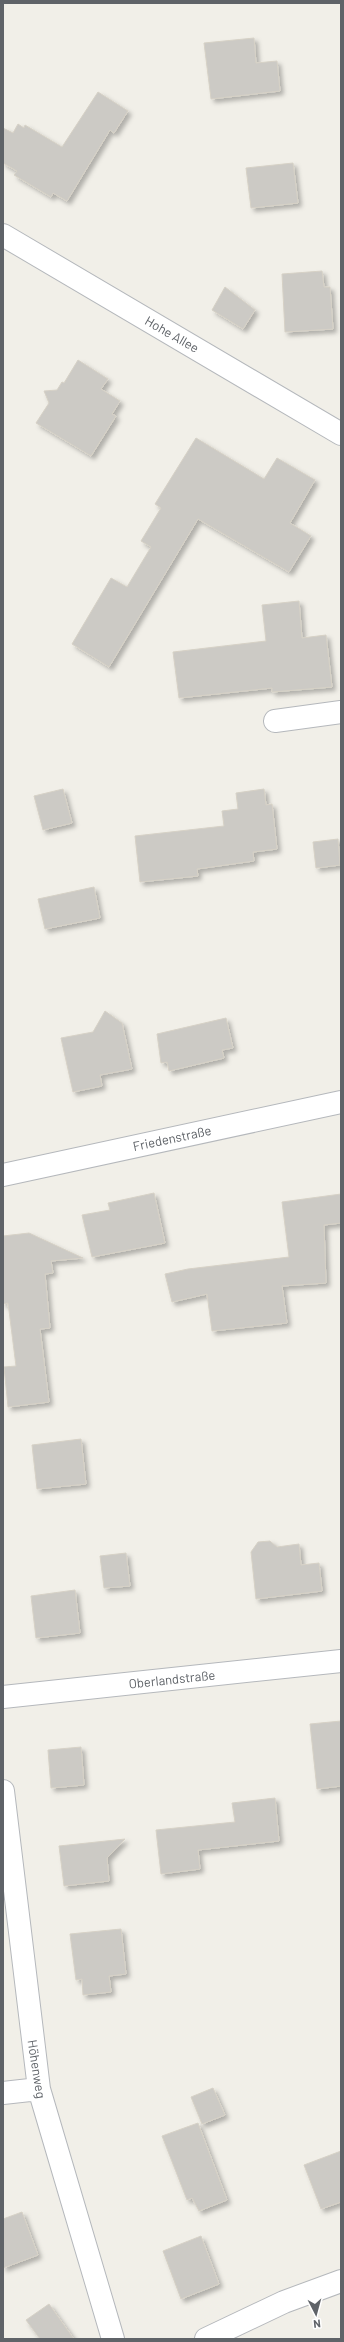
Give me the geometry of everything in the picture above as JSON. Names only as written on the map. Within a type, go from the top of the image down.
[{"type":"street","name":"Hohe Allee","points":[[3,235],[341,434]]},
{"type":"street","points":[[275,721],[341,712]]},
{"type":"street","name":"Friedenstraße","points":[[3,1175],[341,1102]]},
{"type":"street","name":"Oberlandstraße","points":[[3,1697],[341,1660]]},
{"type":"street","name":"Höhenweg","points":[[3,1791],[38,2089],[113,2339]]},
{"type":"street","points":[[3,2093],[38,2089]]},
{"type":"street","points":[[206,2339],[284,2302],[341,2281]]},
{"type":"building","points":[[254,38],[256,63],[277,61],[280,91],[211,99],[204,43]]},
{"type":"building","points":[[98,92],[128,111],[114,133],[110,130],[67,201],[53,193],[51,197],[14,175],[17,171],[3,163],[3,128],[13,133],[18,124],[24,128],[25,125],[62,147]]},
{"type":"building","points":[[293,163],[298,203],[251,208],[246,168]]},
{"type":"building","points":[[322,271],[324,287],[330,287],[333,329],[285,332],[282,274]]},
{"type":"building","points":[[225,287],[255,310],[243,329],[212,310]]},
{"type":"building","points":[[78,360],[108,379],[101,389],[120,401],[112,414],[116,416],[91,456],[36,423],[49,403],[44,391],[57,390],[62,382],[64,383]]},
{"type":"building","points":[[196,438],[264,479],[277,458],[315,480],[290,523],[311,536],[289,572],[198,519],[109,667],[72,644],[111,578],[127,587],[151,547],[141,541],[161,508],[155,504]]},
{"type":"building","points":[[299,601],[302,638],[326,635],[332,687],[272,692],[272,688],[179,698],[173,652],[266,641],[262,605]]},
{"type":"building","points":[[63,789],[72,823],[43,830],[34,796]]},
{"type":"building","points":[[264,789],[266,805],[272,804],[277,849],[253,852],[254,861],[197,869],[198,876],[140,882],[135,836],[224,826],[222,811],[238,809],[236,793]]},
{"type":"building","points":[[338,839],[340,865],[316,868],[313,842]]},
{"type":"building","points":[[94,887],[100,918],[45,929],[38,899]]},
{"type":"building","points":[[105,1011],[122,1023],[132,1069],[100,1075],[102,1086],[73,1092],[61,1038],[93,1032]]},
{"type":"building","points":[[226,1018],[233,1048],[222,1050],[224,1058],[169,1071],[167,1062],[161,1063],[157,1034]]},
{"type":"building","points":[[154,1193],[165,1243],[92,1257],[82,1215],[110,1210],[108,1203]]},
{"type":"building","points":[[341,1194],[341,1223],[324,1225],[326,1283],[282,1286],[287,1323],[212,1331],[207,1294],[172,1302],[165,1274],[188,1269],[289,1257],[282,1202]]},
{"type":"building","points":[[29,1233],[83,1258],[51,1261],[53,1273],[45,1274],[50,1328],[40,1329],[49,1402],[8,1407],[4,1367],[16,1366],[8,1303],[3,1304],[3,1236]]},
{"type":"building","points":[[81,1439],[86,1484],[37,1489],[32,1445]]},
{"type":"building","points":[[270,1541],[277,1547],[299,1544],[301,1565],[319,1563],[322,1591],[256,1599],[251,1552],[258,1542]]},
{"type":"building","points":[[126,1553],[130,1586],[104,1588],[100,1556]]},
{"type":"building","points":[[75,1590],[80,1633],[36,1638],[31,1596]]},
{"type":"building","points":[[341,1721],[341,1786],[317,1789],[310,1724]]},
{"type":"building","points":[[81,1747],[84,1785],[51,1788],[48,1750]]},
{"type":"building","points":[[275,1798],[279,1841],[198,1850],[200,1869],[161,1874],[156,1830],[235,1822],[232,1803]]},
{"type":"building","points":[[125,1839],[107,1858],[109,1881],[64,1886],[59,1846]]},
{"type":"building","points":[[121,1929],[126,1974],[109,1976],[111,1992],[83,1995],[82,1979],[76,1980],[70,1934]]},
{"type":"building","points":[[213,2088],[225,2115],[202,2124],[191,2097]]},
{"type":"building","points":[[198,2123],[227,2200],[199,2211],[192,2198],[187,2200],[162,2136]]},
{"type":"building","points":[[341,2151],[341,2202],[321,2209],[304,2165]]},
{"type":"building","points":[[22,2212],[38,2255],[3,2268],[3,2219]]},
{"type":"building","points":[[201,2236],[219,2284],[181,2299],[163,2251]]},
{"type":"building","points":[[49,2304],[74,2339],[40,2339],[26,2320]]}]
